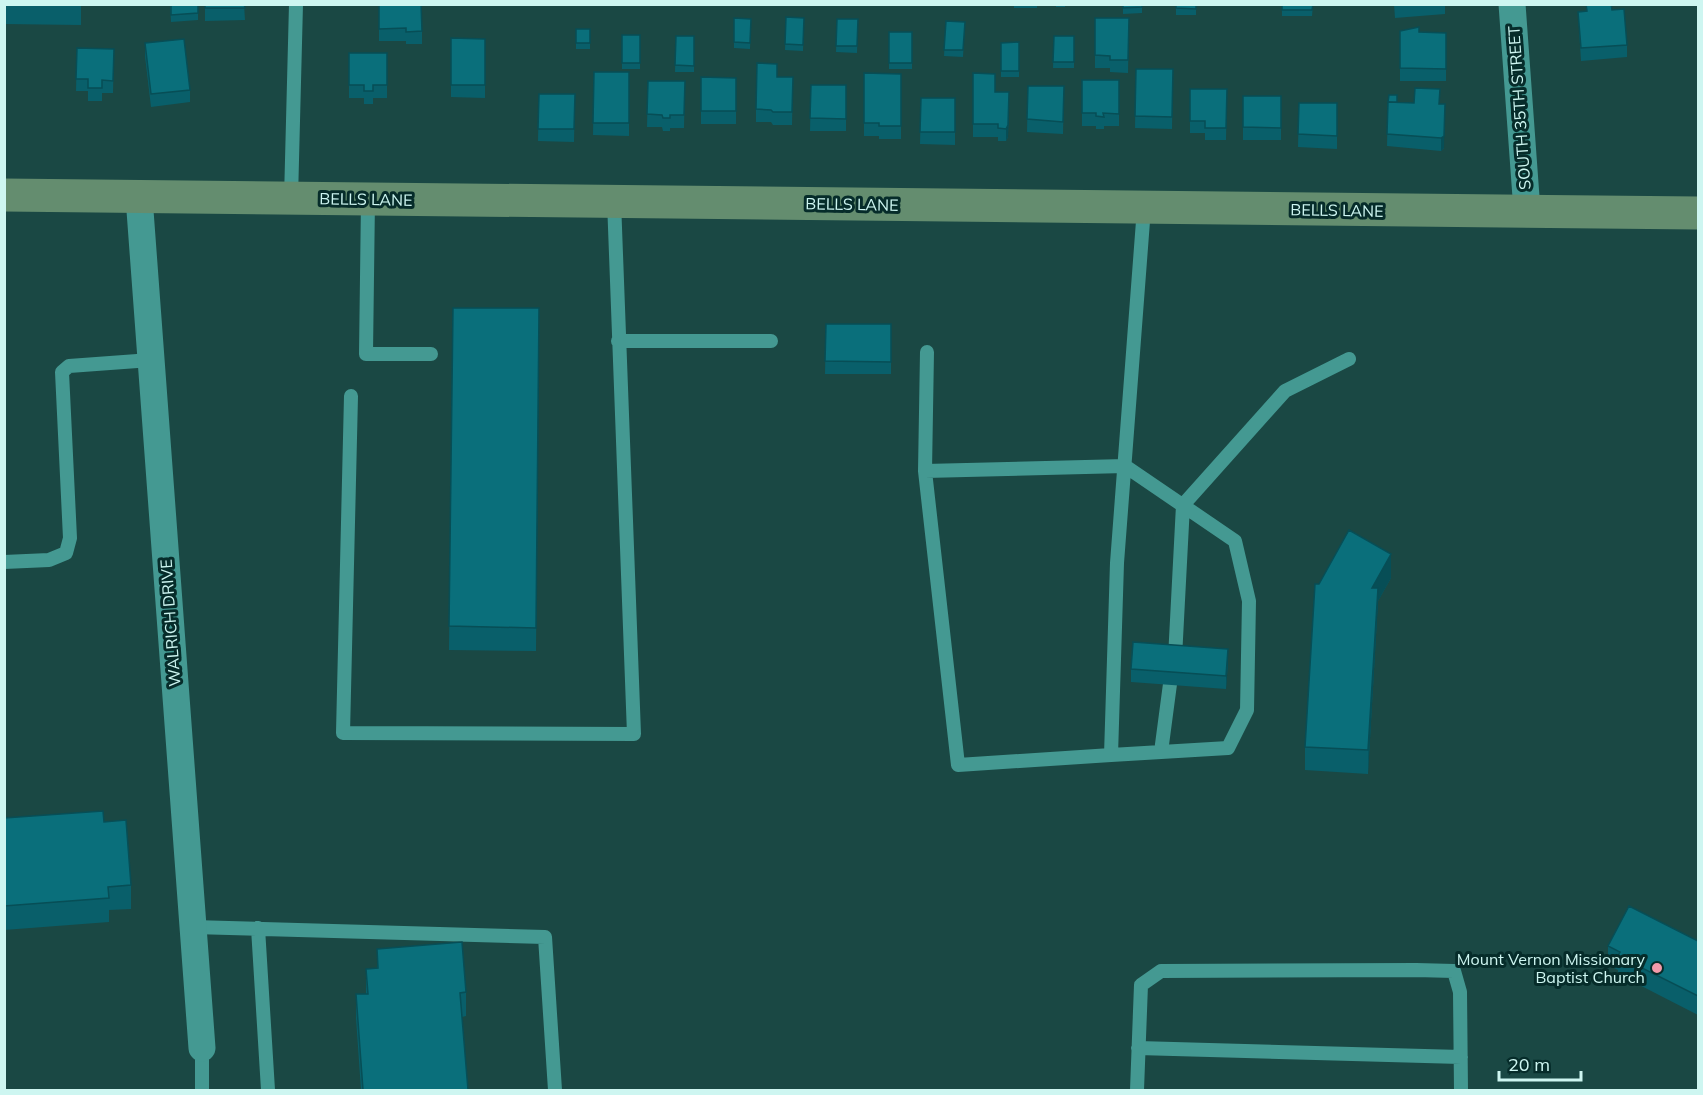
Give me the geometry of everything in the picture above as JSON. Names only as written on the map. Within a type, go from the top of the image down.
[{"type":"main road","name":"BELLS LANE","points":[[4,195],[1698,213]]},
{"type":"street","name":"SOUTH 35TH STREET","points":[[1512,4],[1527,211]]},
{"type":"street","name":"WALRICH DRIVE","points":[[139,197],[202,1048]]},
{"type":"lane","points":[[291,199],[296,4]]},
{"type":"lane","points":[[368,200],[366,354],[431,354]]},
{"type":"lane","points":[[351,396],[343,733],[634,734],[614,201]]},
{"type":"lane","points":[[1111,755],[1117,563],[1144,208]]},
{"type":"lane","points":[[618,341],[771,341]]},
{"type":"lane","points":[[925,471],[1125,466],[1235,541],[1249,601],[1247,710],[1228,748],[958,765],[925,471],[927,352]]},
{"type":"lane","points":[[1175,658],[1183,505],[1285,391],[1349,359]]},
{"type":"lane","points":[[4,562],[49,560],[66,553],[70,538],[62,372],[69,366],[151,360]]},
{"type":"lane","points":[[1161,752],[1170,684]]},
{"type":"lane","points":[[193,927],[545,937],[555,1090]]},
{"type":"lane","points":[[258,928],[268,1090]]},
{"type":"lane","points":[[1137,1090],[1141,985],[1161,971],[1435,970],[1454,971],[1460,992],[1461,1090]]},
{"type":"lane","points":[[202,1048],[202,1090]]},
{"type":"lane","points":[[1138,1048],[1461,1057]]},
{"type":"building","points":[[171,4],[198,4],[198,13],[171,15]]},
{"type":"building","points":[[205,4],[244,4],[245,8],[205,8]]},
{"type":"building","points":[[379,4],[421,4],[422,31],[406,32],[406,28],[379,29]]},
{"type":"building","points":[[1123,4],[1142,4],[1142,7],[1123,8]]},
{"type":"building","points":[[1176,4],[1196,4],[1196,9],[1176,8]]},
{"type":"building","points":[[1282,4],[1313,4],[1312,10],[1282,10]]},
{"type":"building","points":[[1586,4],[1611,4],[1612,10],[1624,9],[1627,45],[1581,48],[1578,12],[1587,11]]},
{"type":"building","points":[[786,17],[804,18],[803,45],[785,44]]},
{"type":"building","points":[[734,18],[751,19],[750,43],[734,42]]},
{"type":"building","points":[[1095,18],[1129,18],[1128,60],[1110,60],[1110,56],[1095,55]]},
{"type":"building","points":[[837,19],[858,19],[857,46],[836,46]]},
{"type":"building","points":[[946,21],[965,22],[963,50],[944,50]]},
{"type":"building","points":[[1419,27],[1419,32],[1446,33],[1446,69],[1400,68],[1400,31]]},
{"type":"building","points":[[576,29],[590,29],[590,43],[576,43]]},
{"type":"building","points":[[889,32],[912,32],[912,63],[889,63]]},
{"type":"building","points":[[622,35],[640,35],[640,63],[622,63]]},
{"type":"building","points":[[676,36],[694,36],[694,66],[675,65]]},
{"type":"building","points":[[1054,36],[1074,36],[1074,62],[1053,62]]},
{"type":"building","points":[[451,38],[485,39],[485,85],[451,85]]},
{"type":"building","points":[[184,39],[190,90],[151,94],[145,43]]},
{"type":"building","points":[[1019,42],[1019,71],[1001,71],[1001,43]]},
{"type":"building","points":[[77,48],[114,49],[113,81],[102,80],[102,88],[88,88],[88,79],[76,79]]},
{"type":"building","points":[[349,53],[387,53],[387,85],[373,85],[373,91],[364,91],[364,85],[349,85]]},
{"type":"building","points":[[757,63],[777,64],[777,77],[793,77],[792,112],[756,109]]},
{"type":"building","points":[[1136,69],[1173,69],[1172,117],[1135,116]]},
{"type":"building","points":[[594,72],[629,72],[629,123],[593,123]]},
{"type":"building","points":[[864,73],[901,74],[901,126],[864,123]]},
{"type":"building","points":[[973,73],[995,74],[995,92],[1009,92],[1006,129],[998,128],[998,124],[973,124]]},
{"type":"building","points":[[701,77],[736,78],[736,111],[701,111]]},
{"type":"building","points":[[1082,80],[1119,80],[1119,114],[1103,113],[1104,117],[1096,116],[1096,113],[1082,113]]},
{"type":"building","points":[[648,81],[685,81],[684,115],[670,115],[670,118],[663,118],[662,115],[647,114]]},
{"type":"building","points":[[811,85],[846,85],[846,119],[810,118]]},
{"type":"building","points":[[1028,86],[1064,86],[1063,122],[1027,119]]},
{"type":"building","points":[[1415,88],[1440,89],[1439,104],[1445,104],[1444,136],[1441,138],[1387,134],[1388,102],[1414,103]]},
{"type":"building","points":[[1190,89],[1227,89],[1226,128],[1205,128],[1205,121],[1190,121]]},
{"type":"building","points":[[539,94],[575,94],[574,129],[538,129]]},
{"type":"building","points":[[1389,95],[1397,95],[1397,102],[1388,102]]},
{"type":"building","points":[[1243,96],[1281,96],[1281,128],[1243,127]]},
{"type":"building","points":[[921,98],[955,98],[955,132],[920,132]]},
{"type":"building","points":[[1299,103],[1337,103],[1337,136],[1298,134]]},
{"type":"building","points":[[453,308],[539,308],[536,628],[449,626]]},
{"type":"building","points":[[826,324],[891,324],[891,362],[825,361]]},
{"type":"building","points":[[1349,530],[1391,554],[1372,588],[1378,588],[1368,750],[1305,747],[1315,584],[1319,584]]},
{"type":"building","points":[[1133,642],[1228,649],[1226,676],[1131,669]]},
{"type":"building","points":[[103,811],[104,822],[126,820],[131,885],[108,887],[109,898],[4,906],[4,818]]},
{"type":"building","name":"Mount Vernon Missionary Baptist Church","points":[[1629,906],[1698,941],[1698,996],[1618,956],[1620,952],[1608,946]]},
{"type":"building","points":[[462,942],[466,992],[460,993],[468,1090],[363,1090],[356,994],[368,994],[366,969],[378,968],[377,949]]},
{"type":"place","name":"Mount Vernon Missionary Baptist Church","points":[[1657,968]]}]
